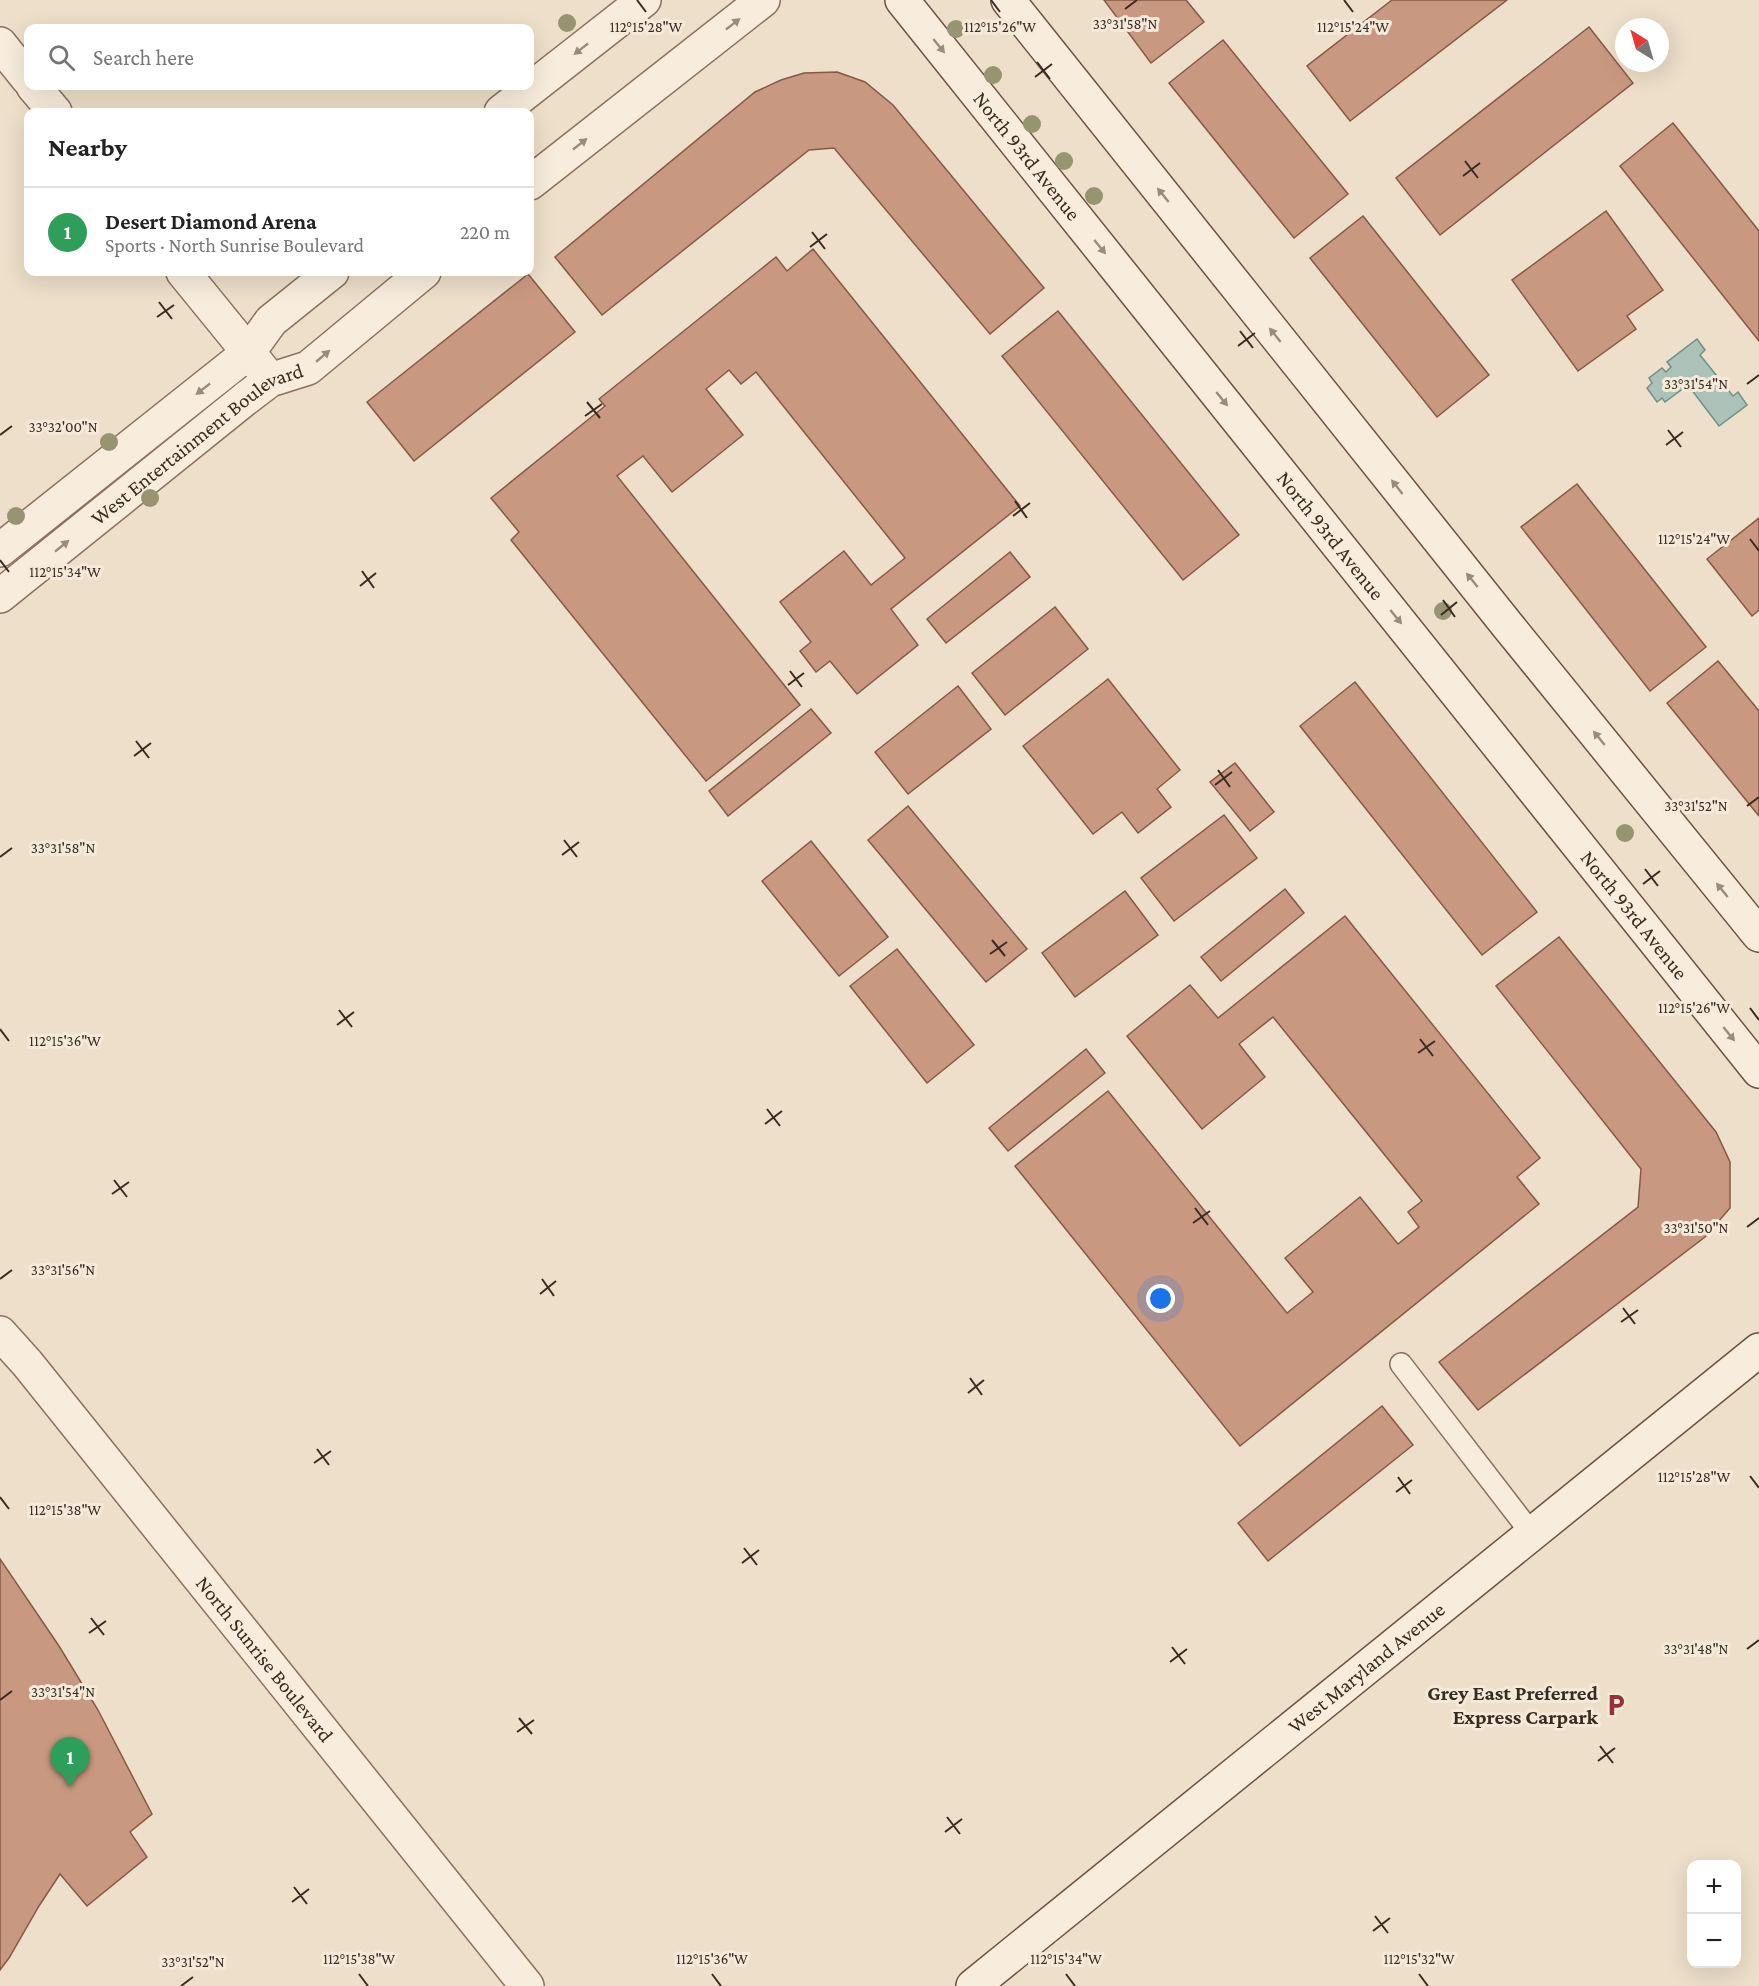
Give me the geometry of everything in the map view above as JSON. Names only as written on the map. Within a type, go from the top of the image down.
[{"type":"street","points":[[534,86],[644,0]]},
{"type":"street","points":[[534,180],[763,0]]},
{"type":"street","name":"North 93rd Avenue","points":[[902,0],[1759,1071]]},
{"type":"street","points":[[1008,0],[1501,617],[1759,935]]},
{"type":"street","points":[[0,44],[24,74]]},
{"type":"street","points":[[36,90],[52,108]]},
{"type":"street","points":[[506,108],[529,90]]},
{"type":"street","points":[[186,276],[270,380]]},
{"type":"street","name":"West Entertainment Boulevard","points":[[0,550],[248,353],[271,321],[327,276]]},
{"type":"street","name":"West Entertainment Boulevard","points":[[0,596],[270,380],[308,368],[419,276]]},
{"type":"street","name":"North Sunrise Boulevard","points":[[0,1333],[27,1363],[527,1986]]},
{"type":"street","name":"West Maryland Avenue","points":[[973,1986],[1759,1350]]},
{"type":"lane","points":[[1401,1364],[1532,1534]]},
{"type":"shaded area","points":[[1697,339],[1705,350],[1700,355],[1733,396],[1738,392],[1747,405],[1719,426],[1688,385],[1665,402],[1662,398],[1657,402],[1647,388],[1652,383],[1649,378],[1662,368],[1666,372],[1671,367],[1667,362]]},
{"type":"building","points":[[1104,0],[1186,0],[1204,22],[1151,63]]},
{"type":"building","points":[[1392,0],[1507,0],[1350,121],[1307,66]]},
{"type":"building","points":[[1589,27],[1615,60],[1615,72],[1624,72],[1633,83],[1440,235],[1396,178]]},
{"type":"building","points":[[1223,40],[1348,194],[1294,238],[1169,83]]},
{"type":"building","points":[[837,72],[865,82],[893,105],[1044,288],[990,334],[834,148],[809,150],[602,315],[555,257],[755,92],[804,73]]},
{"type":"building","points":[[1673,123],[1759,231],[1759,341],[1620,166]]},
{"type":"building","points":[[1606,211],[1663,290],[1627,316],[1636,329],[1578,371],[1512,280]]},
{"type":"building","points":[[1363,216],[1489,375],[1437,417],[1310,258]]},
{"type":"building","points":[[813,249],[1020,506],[891,609],[918,645],[857,694],[830,661],[816,672],[800,651],[811,642],[780,602],[844,551],[871,585],[905,558],[756,372],[741,384],[729,370],[706,389],[743,435],[672,492],[643,456],[617,476],[800,705],[706,781],[511,540],[519,532],[491,498],[605,406],[599,399],[776,257],[787,271]]},
{"type":"building","points":[[525,276],[530,276],[575,332],[414,461],[367,402]]},
{"type":"building","points":[[1058,311],[1239,535],[1183,580],[1002,356]]},
{"type":"building","points":[[1577,484],[1706,647],[1650,691],[1521,527]]},
{"type":"building","points":[[1759,518],[1759,610],[1752,616],[1707,559]]},
{"type":"building","points":[[1010,552],[1030,577],[946,643],[927,619]]},
{"type":"building","points":[[1055,607],[1088,649],[1005,715],[972,673]]},
{"type":"building","points":[[1718,661],[1759,711],[1759,816],[1667,703]]},
{"type":"building","points":[[1108,679],[1180,770],[1157,789],[1171,807],[1138,833],[1122,812],[1093,834],[1023,746]]},
{"type":"building","points":[[1355,682],[1537,912],[1482,955],[1300,726]]},
{"type":"building","points":[[958,686],[991,729],[908,794],[875,752]]},
{"type":"building","points":[[811,709],[831,733],[728,816],[709,791]]},
{"type":"building","points":[[1235,763],[1274,812],[1250,831],[1210,782]]},
{"type":"building","points":[[908,806],[1027,949],[986,982],[868,840]]},
{"type":"building","points":[[1224,815],[1257,858],[1174,921],[1141,878]]},
{"type":"building","points":[[811,841],[888,937],[839,976],[762,881]]},
{"type":"building","points":[[1285,889],[1304,913],[1221,981],[1201,957]]},
{"type":"building","points":[[1125,891],[1158,935],[1075,997],[1042,953]]},
{"type":"building","points":[[1345,916],[1540,1158],[1517,1177],[1539,1204],[1240,1446],[1015,1166],[1108,1091],[1287,1313],[1313,1292],[1285,1258],[1360,1197],[1398,1244],[1419,1227],[1408,1212],[1422,1201],[1273,1017],[1239,1044],[1265,1077],[1202,1129],[1127,1036],[1190,985],[1218,1018]]},
{"type":"building","points":[[1559,937],[1716,1132],[1730,1162],[1730,1208],[1705,1237],[1478,1410],[1439,1362],[1638,1207],[1641,1169],[1496,986]]},
{"type":"building","points":[[897,949],[974,1045],[927,1083],[850,986]]},
{"type":"building","points":[[1086,1049],[1105,1073],[1008,1151],[989,1128]]},
{"type":"building","points":[[1382,1406],[1413,1445],[1268,1561],[1238,1523]]},
{"type":"building","points":[[0,1559],[59,1646],[98,1710],[152,1814],[130,1832],[147,1857],[87,1906],[60,1874],[0,1970]]},
{"type":"place","name":"Grey East Preferred Express Carpark","points":[[1616,1705]]},
{"type":"place","name":"Desert Diamond Arena","points":[[70,1787]]}]
